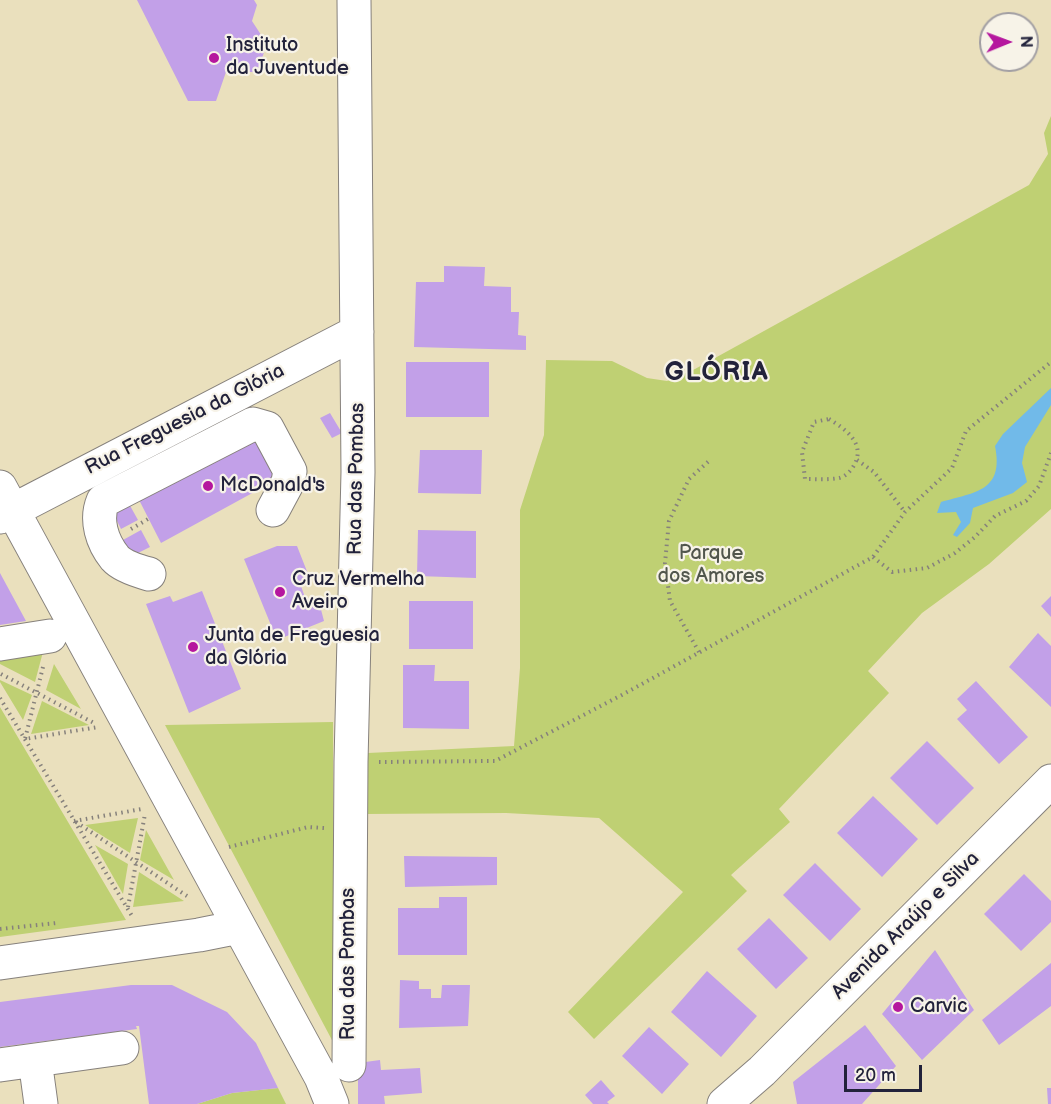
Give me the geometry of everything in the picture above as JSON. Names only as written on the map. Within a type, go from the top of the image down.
[{"type":"street","name":"Rua das Pombas","points":[[349,1065],[351,762],[358,472],[354,0]]},
{"type":"street","name":"Rua Freguesia da Glória","points":[[4,505],[41,495],[357,332]]},
{"type":"street","points":[[149,574],[135,570],[116,559],[99,524],[99,511],[103,501],[253,424],[267,428],[290,471],[288,482],[273,510]]},
{"type":"street","points":[[4,505],[239,927],[321,1077],[332,1104]]},
{"type":"street","points":[[0,644],[50,636]]},
{"type":"street","name":"Avenida Araújo e Silva","points":[[724,1104],[762,1071],[1051,781]]},
{"type":"street","points":[[0,963],[239,927]]},
{"type":"street","points":[[0,1065],[122,1048]]},
{"type":"street","points":[[35,1060],[41,1104]]},
{"type":"street","name":"Avenida Araújo e Silva","points":[[751,1104],[762,1071]]},
{"type":"path","points":[[351,762],[495,761],[620,696],[873,557],[905,512],[952,468],[966,431],[1051,362]]},
{"type":"path","points":[[829,419],[846,430],[858,446],[857,460],[851,471],[840,478],[805,479],[802,452],[814,422],[829,419]]},
{"type":"path","points":[[873,557],[892,572],[927,568],[955,553],[975,537],[995,516],[1026,501],[1040,486],[1051,453]]},
{"type":"path","points":[[699,652],[670,601],[665,563],[669,521],[690,479],[711,459]]},
{"type":"path","points":[[857,460],[874,472],[905,512]]},
{"type":"path","points":[[25,739],[50,636]]},
{"type":"path","points":[[0,674],[102,727],[25,739]]},
{"type":"path","points":[[0,698],[134,919]]},
{"type":"path","points":[[74,821],[146,808],[128,908]]},
{"type":"path","points":[[222,849],[308,827],[325,828],[351,812]]},
{"type":"path","points":[[74,821],[193,900]]},
{"type":"green space","name":"Parque dos Amores","points":[[1051,116],[1051,509],[989,564],[922,613],[868,671],[889,693],[779,809],[790,822],[731,875],[747,891],[594,1039],[568,1012],[683,892],[599,818],[506,813],[365,814],[368,753],[514,746],[520,668],[520,510],[544,435],[546,360],[612,361],[647,378],[667,381],[695,369],[1029,185],[1048,154],[1044,133]]},
{"type":"green space","points":[[44,648],[35,682],[0,664],[0,653]]},
{"type":"green space","points":[[54,664],[81,709],[46,690]]},
{"type":"green space","points":[[0,680],[32,695],[23,720],[0,682]]},
{"type":"green space","points":[[42,701],[89,725],[31,734]]},
{"type":"green space","points":[[0,707],[126,920],[0,937]]},
{"type":"green space","points":[[333,722],[333,1042],[165,725]]},
{"type":"green space","points":[[138,818],[130,853],[85,825]]},
{"type":"green space","points":[[146,830],[174,880],[140,860]]},
{"type":"green space","points":[[95,845],[128,864],[123,894]]},
{"type":"green space","points":[[139,872],[184,901],[133,907]]},
{"type":"green space","points":[[278,1088],[286,1104],[197,1104],[232,1093]]},
{"type":"water","points":[[1051,388],[1051,405],[1025,447],[1022,463],[1027,482],[1013,493],[973,508],[970,523],[957,537],[953,535],[961,522],[956,512],[937,513],[941,502],[976,492],[991,481],[997,461],[995,446],[1003,434]]},
{"type":"building","name":"Instituto da Juventude","points":[[137,0],[254,0],[257,5],[252,21],[267,44],[257,72],[226,72],[216,101],[188,101]]},
{"type":"building","points":[[444,266],[485,267],[484,286],[511,287],[511,312],[519,312],[518,335],[526,336],[526,350],[414,347],[416,282],[444,282]]},
{"type":"building","points":[[406,362],[489,362],[489,417],[406,417]]},
{"type":"building","points":[[330,413],[342,433],[332,438],[320,418]]},
{"type":"building","name":"McDonald's","points":[[254,433],[278,479],[161,543],[136,494]]},
{"type":"building","points":[[420,450],[482,450],[481,494],[418,493]]},
{"type":"building","points":[[128,502],[138,520],[121,529],[112,511]]},
{"type":"building","points":[[141,530],[150,547],[132,556],[123,540]]},
{"type":"building","points":[[418,530],[476,531],[476,578],[417,576]]},
{"type":"building","name":"Cruz Vermelha Aveiro","points":[[277,546],[297,546],[310,579],[300,583],[309,609],[319,602],[324,621],[277,640],[244,559]]},
{"type":"building","points":[[0,573],[26,621],[0,625]]},
{"type":"building","name":"Junta de Freguesia da Glória","points":[[202,591],[241,689],[189,713],[146,604],[170,596],[173,602]]},
{"type":"building","points":[[1051,596],[1051,617],[1041,606]]},
{"type":"building","points":[[409,601],[473,601],[473,649],[409,649]]},
{"type":"building","points":[[1038,633],[1051,646],[1051,707],[1009,667]]},
{"type":"building","points":[[403,665],[435,665],[434,681],[469,681],[469,729],[403,728]]},
{"type":"building","points":[[976,681],[1028,737],[999,764],[957,719],[967,710],[957,699]]},
{"type":"building","points":[[927,741],[974,788],[937,825],[890,778]]},
{"type":"building","points":[[873,796],[918,839],[882,877],[837,833]]},
{"type":"building","points":[[404,856],[497,857],[497,885],[405,887]]},
{"type":"building","points":[[815,863],[861,909],[830,941],[783,895]]},
{"type":"building","points":[[1024,874],[1051,901],[1051,922],[1021,951],[984,914]]},
{"type":"building","points":[[439,897],[467,897],[467,955],[398,955],[398,908],[439,908]]},
{"type":"building","points":[[769,918],[808,958],[776,989],[737,949]]},
{"type":"building","points":[[935,950],[974,1010],[922,1060],[882,1014]]},
{"type":"building","points":[[1051,963],[1051,1006],[999,1045],[982,1020]]},
{"type":"building","points":[[707,971],[757,1016],[721,1057],[671,1012]]},
{"type":"building","points":[[400,980],[419,981],[419,989],[431,989],[431,998],[441,998],[442,985],[470,985],[468,1026],[399,1028]]},
{"type":"building","points":[[131,985],[172,985],[227,1012],[256,1043],[278,1088],[232,1093],[197,1104],[149,1104],[139,1026],[136,1026],[137,1029],[0,1047],[0,1002]]},
{"type":"building","points":[[865,1025],[896,1066],[862,1104],[797,1104],[793,1082]]},
{"type":"building","points":[[649,1027],[689,1064],[662,1094],[622,1056]]},
{"type":"building","points":[[380,1060],[381,1070],[420,1068],[422,1093],[384,1096],[385,1104],[358,1104],[358,1063]]},
{"type":"building","points":[[601,1080],[615,1096],[607,1102],[609,1104],[593,1104],[585,1095]]},
{"type":"building","points":[[1047,1088],[1051,1088],[1051,1104],[1048,1104]]},
{"type":"place","name":"Instituto da Juventude","points":[[214,58]]},
{"type":"place","name":"McDonald's","points":[[208,486]]},
{"type":"place","name":"Cruz Vermelha Aveiro","points":[[280,592]]},
{"type":"place","name":"Junta de Freguesia da Glória","points":[[193,647]]},
{"type":"place","name":"Carvic","points":[[898,1007]]},
{"type":"district","name":"GLÓRIA","points":[[717,373]]}]
